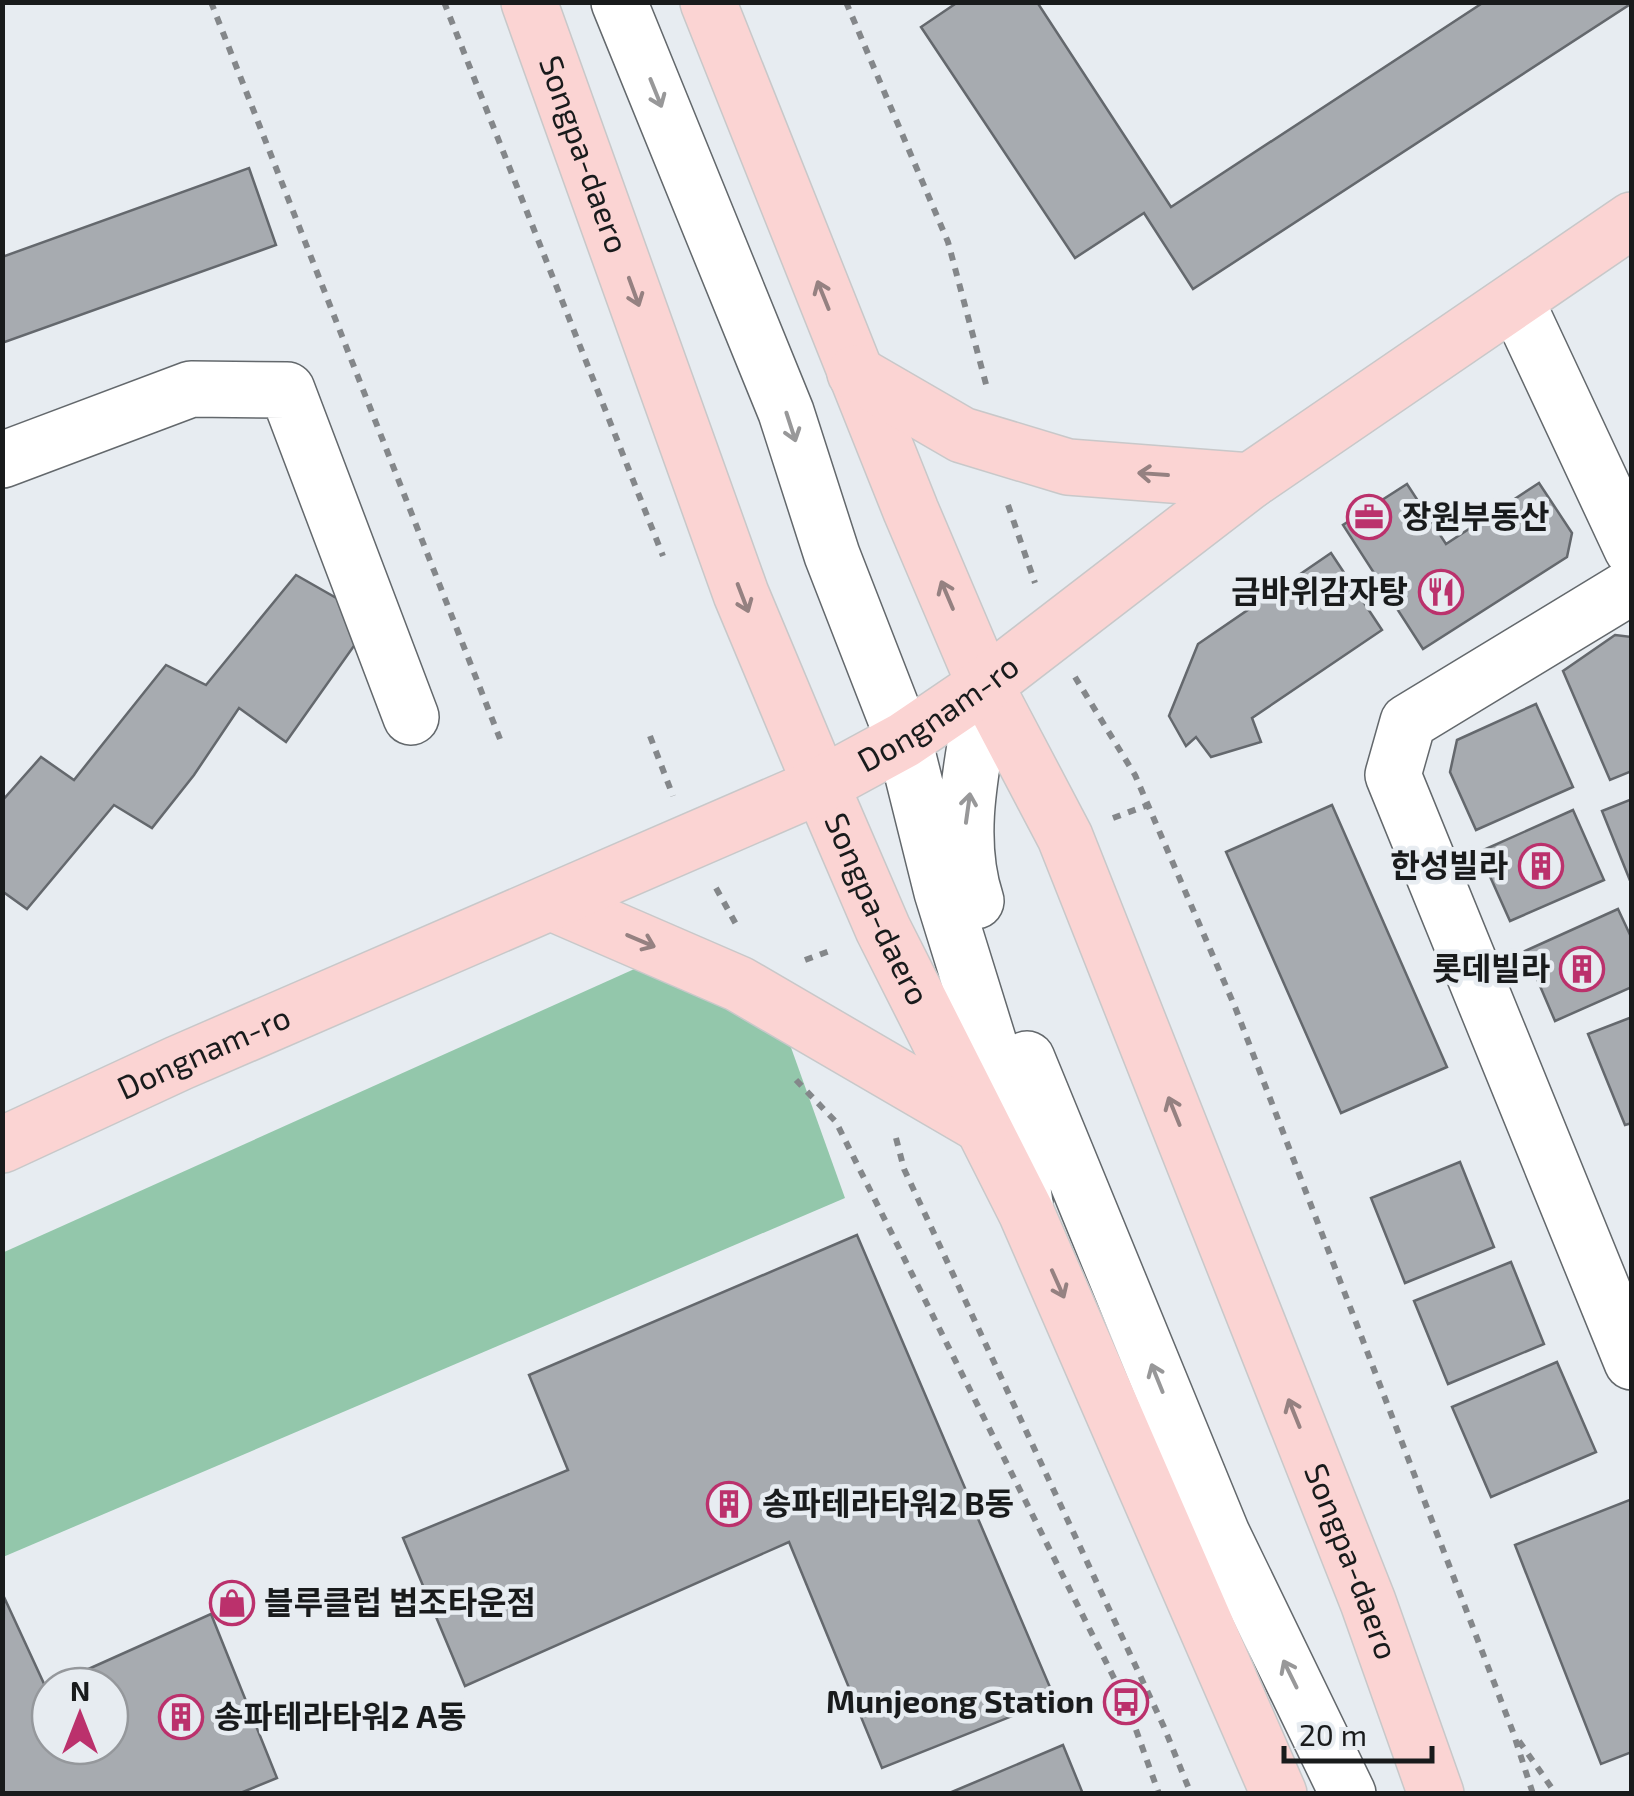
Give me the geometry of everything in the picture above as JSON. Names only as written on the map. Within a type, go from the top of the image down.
[{"type":"main road","name":"Songpa-daero","points":[[529,2],[741,594],[883,929],[1026,1212],[1279,1794]]},
{"type":"main road","name":"Songpa-daero","points":[[708,2],[855,373],[985,684],[1065,837],[1368,1602],[1436,1794]]},
{"type":"main road","name":"Dongnam-ro","points":[[2,1145],[179,1063],[821,785],[904,740],[985,684],[1250,481],[1632,220]]},
{"type":"main road","points":[[855,373],[962,435],[1068,468],[1250,481]]},
{"type":"main road","points":[[552,902],[738,984],[982,1125]]},
{"type":"street","points":[[619,2],[786,412],[832,555],[904,740],[942,892],[1014,1124],[1026,1212]]},
{"type":"street","points":[[1516,301],[1632,549]]},
{"type":"street","points":[[2,460],[191,389],[287,390],[411,717]]},
{"type":"street","points":[[1632,586],[1408,722],[1394,775],[1632,1362]]},
{"type":"street","points":[[985,684],[965,828],[969,880],[1031,1072],[1222,1534],[1348,1794]]},
{"type":"path","points":[[212,2],[500,740]]},
{"type":"path","points":[[444,2],[663,556]]},
{"type":"path","points":[[846,2],[948,242],[1003,448]]},
{"type":"path","points":[[1086,698],[1135,775],[1236,1008],[1534,1794]]},
{"type":"path","points":[[795,1080],[836,1122],[1126,1702],[1159,1794]]},
{"type":"path","points":[[894,1130],[904,1169],[1191,1794]]},
{"type":"path","points":[[1513,1732],[1556,1794]]},
{"type":"green space","points":[[670,953],[765,975],[845,1198],[3,1557],[2,1253]]},
{"type":"building","points":[[958,2],[1037,2],[1171,207],[1484,2],[1632,3],[1193,289],[1144,213],[1075,258],[921,27]]},
{"type":"building","points":[[249,168],[276,245],[2,343],[2,257]]},
{"type":"building","points":[[1539,483],[1572,533],[1567,557],[1423,649],[1343,525],[1407,484],[1446,544]]},
{"type":"building","points":[[1331,553],[1382,630],[1252,718],[1261,742],[1211,757],[1196,737],[1186,746],[1169,716],[1198,644]]},
{"type":"building","points":[[296,575],[373,619],[286,742],[239,708],[152,828],[114,805],[27,909],[2,891],[2,801],[41,757],[74,780],[166,665],[206,685]]},
{"type":"building","points":[[1615,635],[1632,637],[1632,771],[1610,780],[1563,671]]},
{"type":"building","points":[[1536,704],[1573,787],[1476,830],[1450,772],[1457,740]]},
{"type":"building","points":[[1632,799],[1632,883],[1631,883],[1602,811]]},
{"type":"building","points":[[1332,805],[1447,1067],[1341,1113],[1226,852]]},
{"type":"building","name":"한성빌라","points":[[1573,810],[1604,880],[1510,921],[1479,852]]},
{"type":"building","name":"롯데빌라","points":[[1618,909],[1632,939],[1632,987],[1555,1021],[1525,951]]},
{"type":"building","points":[[1632,1017],[1632,1123],[1625,1125],[1588,1034]]},
{"type":"building","points":[[1460,1162],[1494,1247],[1405,1283],[1371,1198]]},
{"type":"building","name":"송파테라타워2 B동","points":[[857,1235],[1055,1699],[882,1768],[789,1542],[465,1686],[403,1538],[568,1470],[529,1375]]},
{"type":"building","points":[[1511,1262],[1544,1344],[1448,1384],[1414,1301]]},
{"type":"building","points":[[1557,1362],[1596,1452],[1491,1497],[1452,1407]]},
{"type":"building","points":[[1632,1499],[1632,1752],[1601,1764],[1515,1545]]},
{"type":"building","name":"송파테라타워2 A동","points":[[4,1597],[36,1666],[30,1666],[30,1766],[130,1766],[130,1666],[95,1666],[211,1614],[277,1778],[238,1794],[2,1794]]},
{"type":"building","points":[[1063,1745],[1083,1794],[947,1794]]},
{"type":"place","name":"장원부동산","points":[[1369,517]]},
{"type":"place","name":"금바위감자탕","points":[[1441,592]]},
{"type":"place","name":"한성빌라","points":[[1541,866]]},
{"type":"place","name":"롯데빌라","points":[[1582,969]]},
{"type":"place","name":"송파테라타워2 B동","points":[[729,1504]]},
{"type":"place","name":"블루클럽 법조타운점","points":[[232,1603]]},
{"type":"place","name":"Munjeong Station","points":[[1126,1702]]},
{"type":"place","name":"송파테라타워2 A동","points":[[181,1717]]}]
